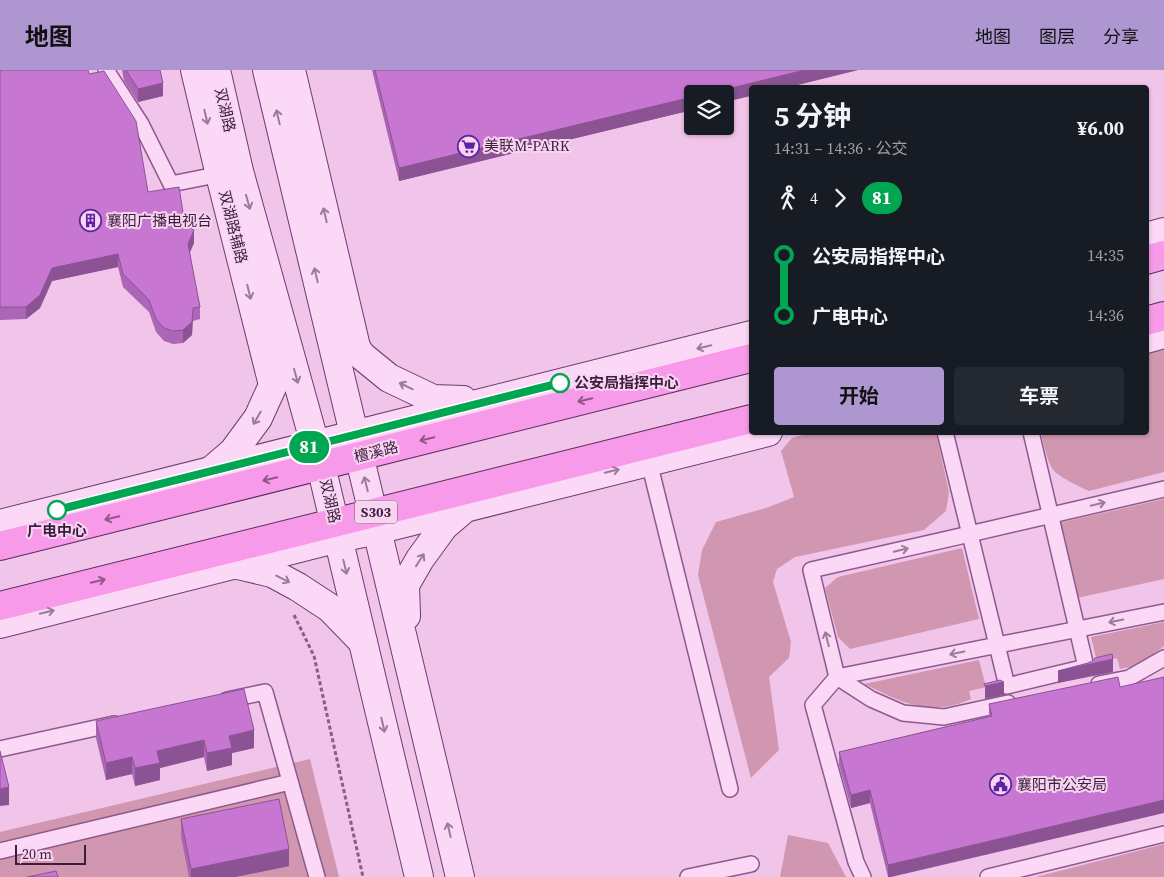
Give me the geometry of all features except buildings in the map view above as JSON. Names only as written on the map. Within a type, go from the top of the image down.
[{"type":"main road","points":[[1149,259],[1164,256]]},
{"type":"main road","points":[[1149,320],[1164,316]]},
{"type":"main road","name":"檀溪路","points":[[0,546],[357,445],[749,358]]},
{"type":"main road","name":"S303","points":[[0,606],[375,521],[490,484],[749,419]]},
{"type":"street","name":"双湖路辅路","points":[[195,70],[229,173],[273,385]]},
{"type":"street","name":"双湖路","points":[[216,70],[229,173],[281,320],[318,456],[418,877]]},
{"type":"street","points":[[267,70],[460,877]]},
{"type":"street","points":[[292,70],[356,347]]},
{"type":"street","points":[[1149,236],[1164,232]]},
{"type":"street","points":[[324,306],[362,356],[389,378],[433,399],[487,402]]},
{"type":"street","points":[[208,472],[233,452],[258,418],[273,385],[281,320]]},
{"type":"street","points":[[1149,338],[1164,334]]},
{"type":"street","points":[[357,445],[487,402],[749,336]]},
{"type":"street","points":[[375,521],[465,508],[756,435]]},
{"type":"street","points":[[0,524],[208,472],[318,456]]},
{"type":"street","points":[[408,657],[405,585],[420,559],[444,526],[490,484]]},
{"type":"street","points":[[0,624],[237,564],[337,530]]},
{"type":"street","points":[[237,564],[272,573],[298,587],[330,608],[363,642]]},
{"type":"lane","points":[[106,70],[141,124],[171,184],[229,173]]},
{"type":"lane","points":[[946,435],[1006,686],[1086,667],[1032,435]]},
{"type":"lane","points":[[649,462],[730,789]]},
{"type":"lane","points":[[1022,700],[944,717],[903,713],[871,699],[836,677],[811,570],[1164,489]]},
{"type":"lane","points":[[863,877],[856,862],[813,705],[836,677],[1164,612]]},
{"type":"lane","points":[[1090,686],[1129,678],[1164,658]]},
{"type":"lane","points":[[218,702],[265,692],[317,877]]},
{"type":"lane","points":[[0,749],[133,720]]},
{"type":"lane","points":[[0,851],[290,782]]},
{"type":"lane","points":[[988,877],[1164,834]]},
{"type":"lane","points":[[688,877],[751,864]]},
{"type":"path","points":[[294,615],[314,656],[363,877]]},
{"type":"shaded area","points":[[1164,343],[1164,472],[1089,491],[1057,474],[1046,453],[1042,435],[1149,435],[1149,347]]},
{"type":"shaded area","points":[[802,435],[936,435],[949,492],[946,511],[924,530],[795,557],[777,569],[773,582],[791,642],[789,658],[769,677],[779,750],[751,778],[698,575],[702,550],[716,522],[769,507],[794,497],[781,451],[792,438]]},
{"type":"shaded area","points":[[1164,499],[1164,579],[1077,598],[1059,523]]},
{"type":"shaded area","points":[[962,548],[979,619],[850,649],[838,637],[825,588],[838,577]]},
{"type":"shaded area","points":[[1164,622],[1164,646],[1139,665],[1120,669],[1117,658],[1097,662],[1091,637]]},
{"type":"shaded area","points":[[979,660],[986,687],[969,691],[971,699],[956,705],[929,707],[916,705],[903,702],[864,684]]},
{"type":"shaded area","points":[[310,759],[339,877],[0,877],[0,832]]},
{"type":"shaded area","points":[[788,835],[828,843],[846,877],[780,877]]},
{"type":"shaded area","points":[[1164,844],[1164,877],[1036,877]]},
{"type":"bus line","name":"81","points":[[57,510],[560,383]]},
{"type":"place","name":"美联M-PARK","points":[[468,146]]},
{"type":"place","name":"襄阳广播电视台","points":[[91,221]]},
{"type":"place","name":"公安局指挥中心","points":[[560,383]]},
{"type":"place","name":"广电中心","points":[[57,510]]},
{"type":"place","name":"襄阳市公安局","points":[[1001,785]]}]
